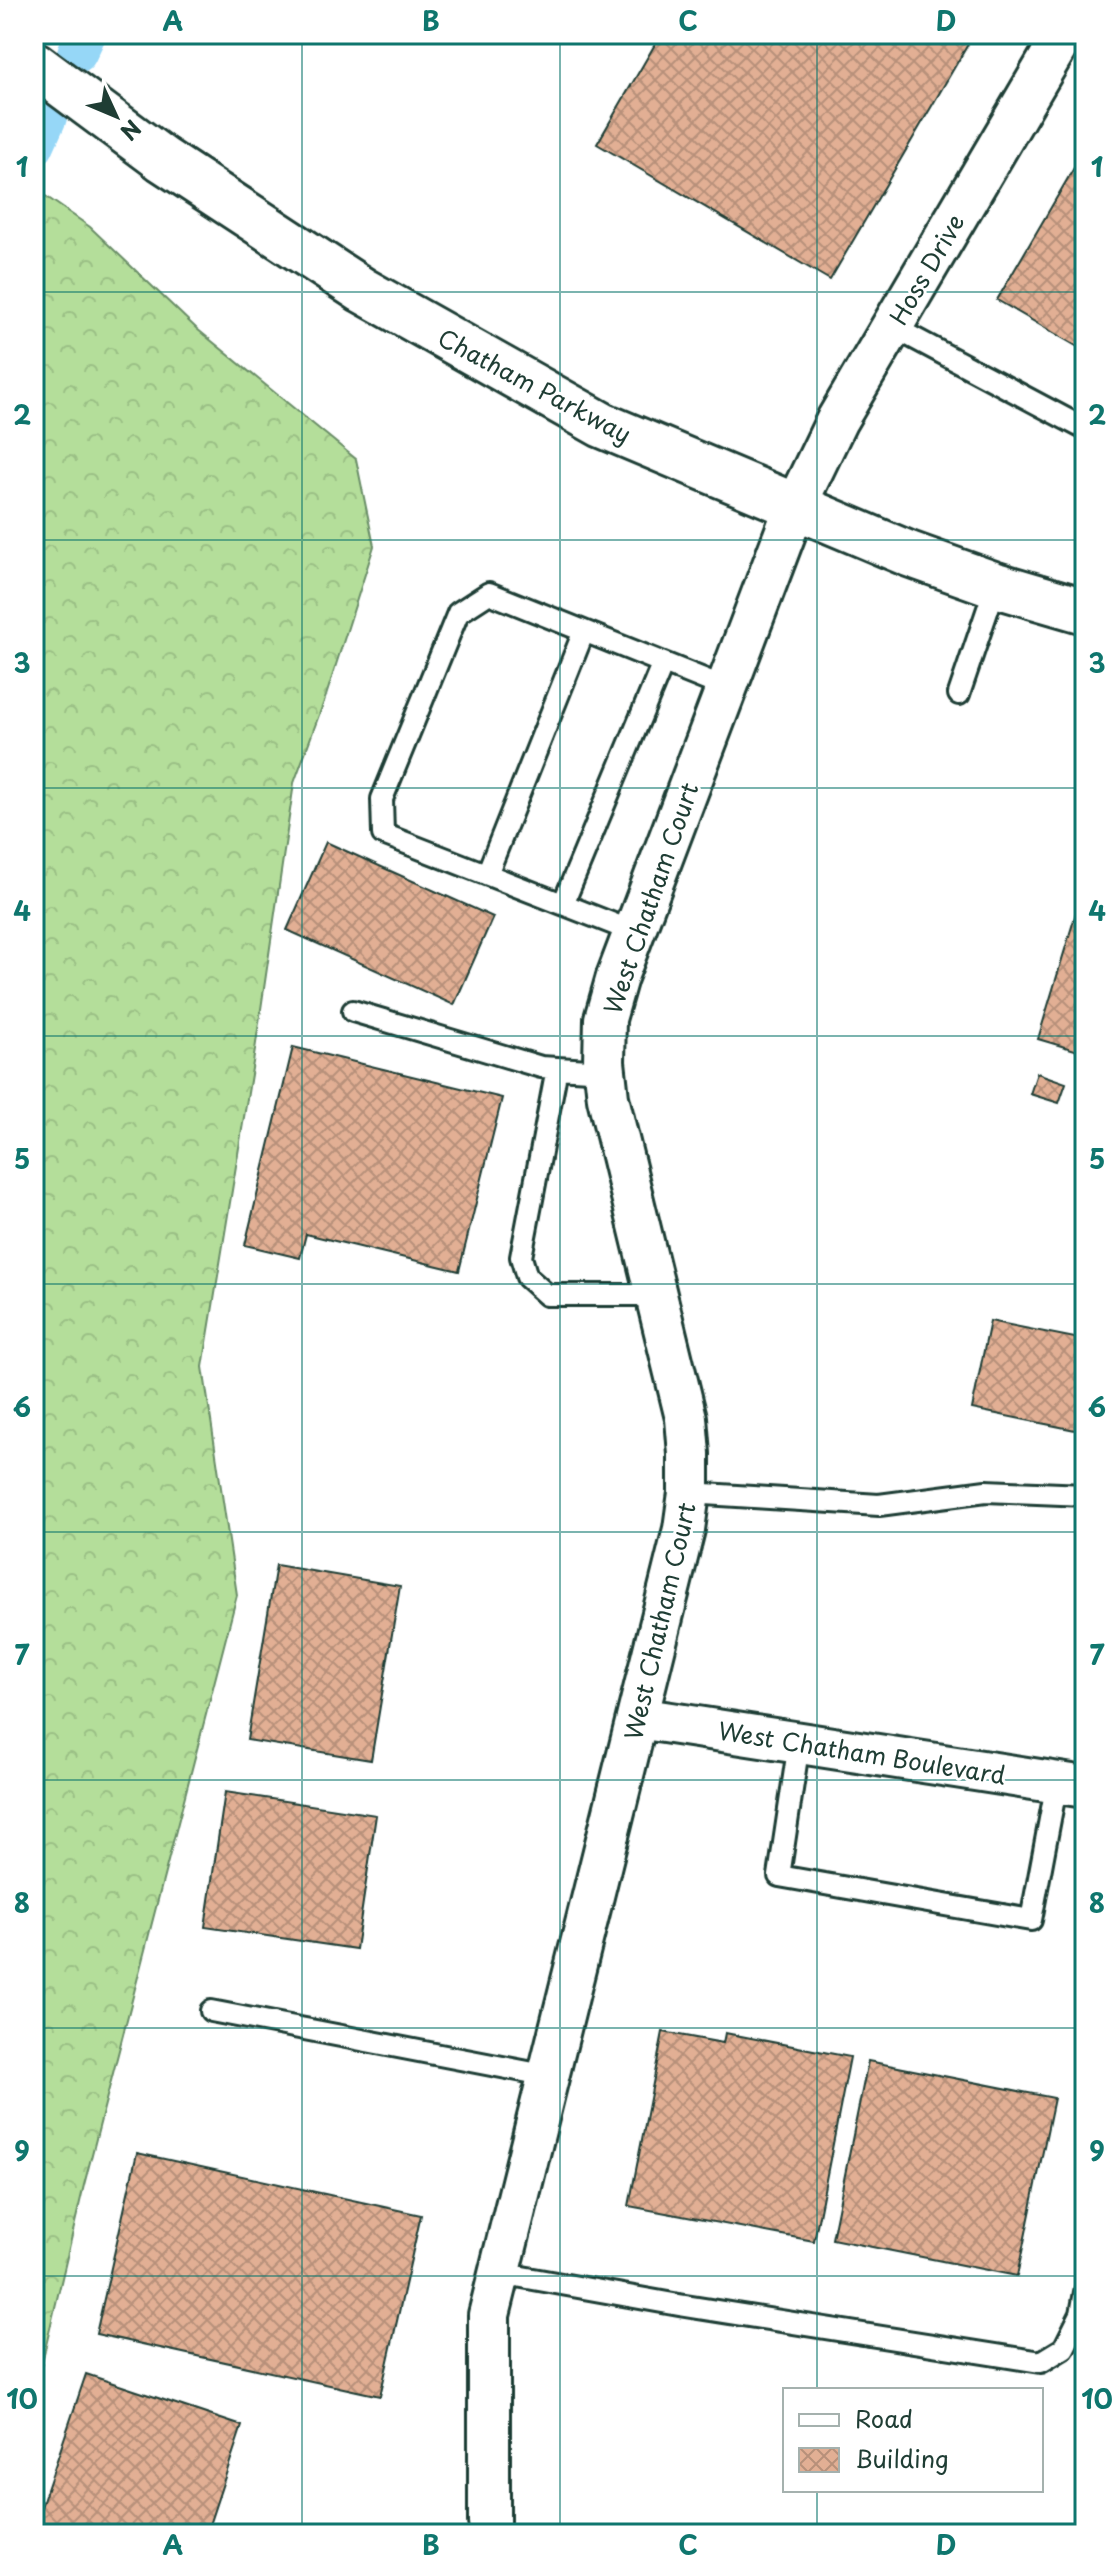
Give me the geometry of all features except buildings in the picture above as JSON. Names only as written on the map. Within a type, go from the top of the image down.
[{"type":"main road","name":"Chatham Parkway","points":[[34,64],[162,159],[362,290],[602,425],[909,554],[996,585],[1085,611]]},
{"type":"street","name":"Hoss Drive","points":[[795,507],[837,420],[1064,34]]},
{"type":"street","name":"West Chatham Court","points":[[489,2522],[489,2315],[684,1529],[689,1493],[686,1418],[608,1098],[605,1019],[617,977],[795,507]]},
{"type":"street","name":"West Chatham Boulevard","points":[[638,1718],[1071,1784]]},
{"type":"lane","points":[[893,327],[1085,429]]},
{"type":"lane","points":[[959,694],[996,585]]},
{"type":"lane","points":[[634,932],[383,834],[382,799],[458,613],[489,593],[726,688]]},
{"type":"lane","points":[[487,874],[584,631]]},
{"type":"lane","points":[[563,904],[663,663]]},
{"type":"lane","points":[[353,1011],[541,1067],[605,1071]]},
{"type":"lane","points":[[557,1068],[521,1257],[527,1277],[547,1295],[655,1295]]},
{"type":"lane","points":[[689,1493],[879,1505],[986,1491],[1085,1495]]},
{"type":"lane","points":[[799,1743],[779,1876],[1031,1920],[1071,1784]]},
{"type":"lane","points":[[211,2011],[549,2076]]},
{"type":"lane","points":[[500,2273],[1041,2362],[1064,2348],[1081,2314],[1085,2292]]},
{"type":"green space","points":[[34,188],[90,227],[197,329],[356,459],[374,546],[326,696],[294,783],[255,1050],[203,1367],[237,1595],[84,2185],[34,2396]]},
{"type":"waterway","points":[[77,53],[86,34]]},
{"type":"waterway","points":[[34,146],[47,117]]}]
